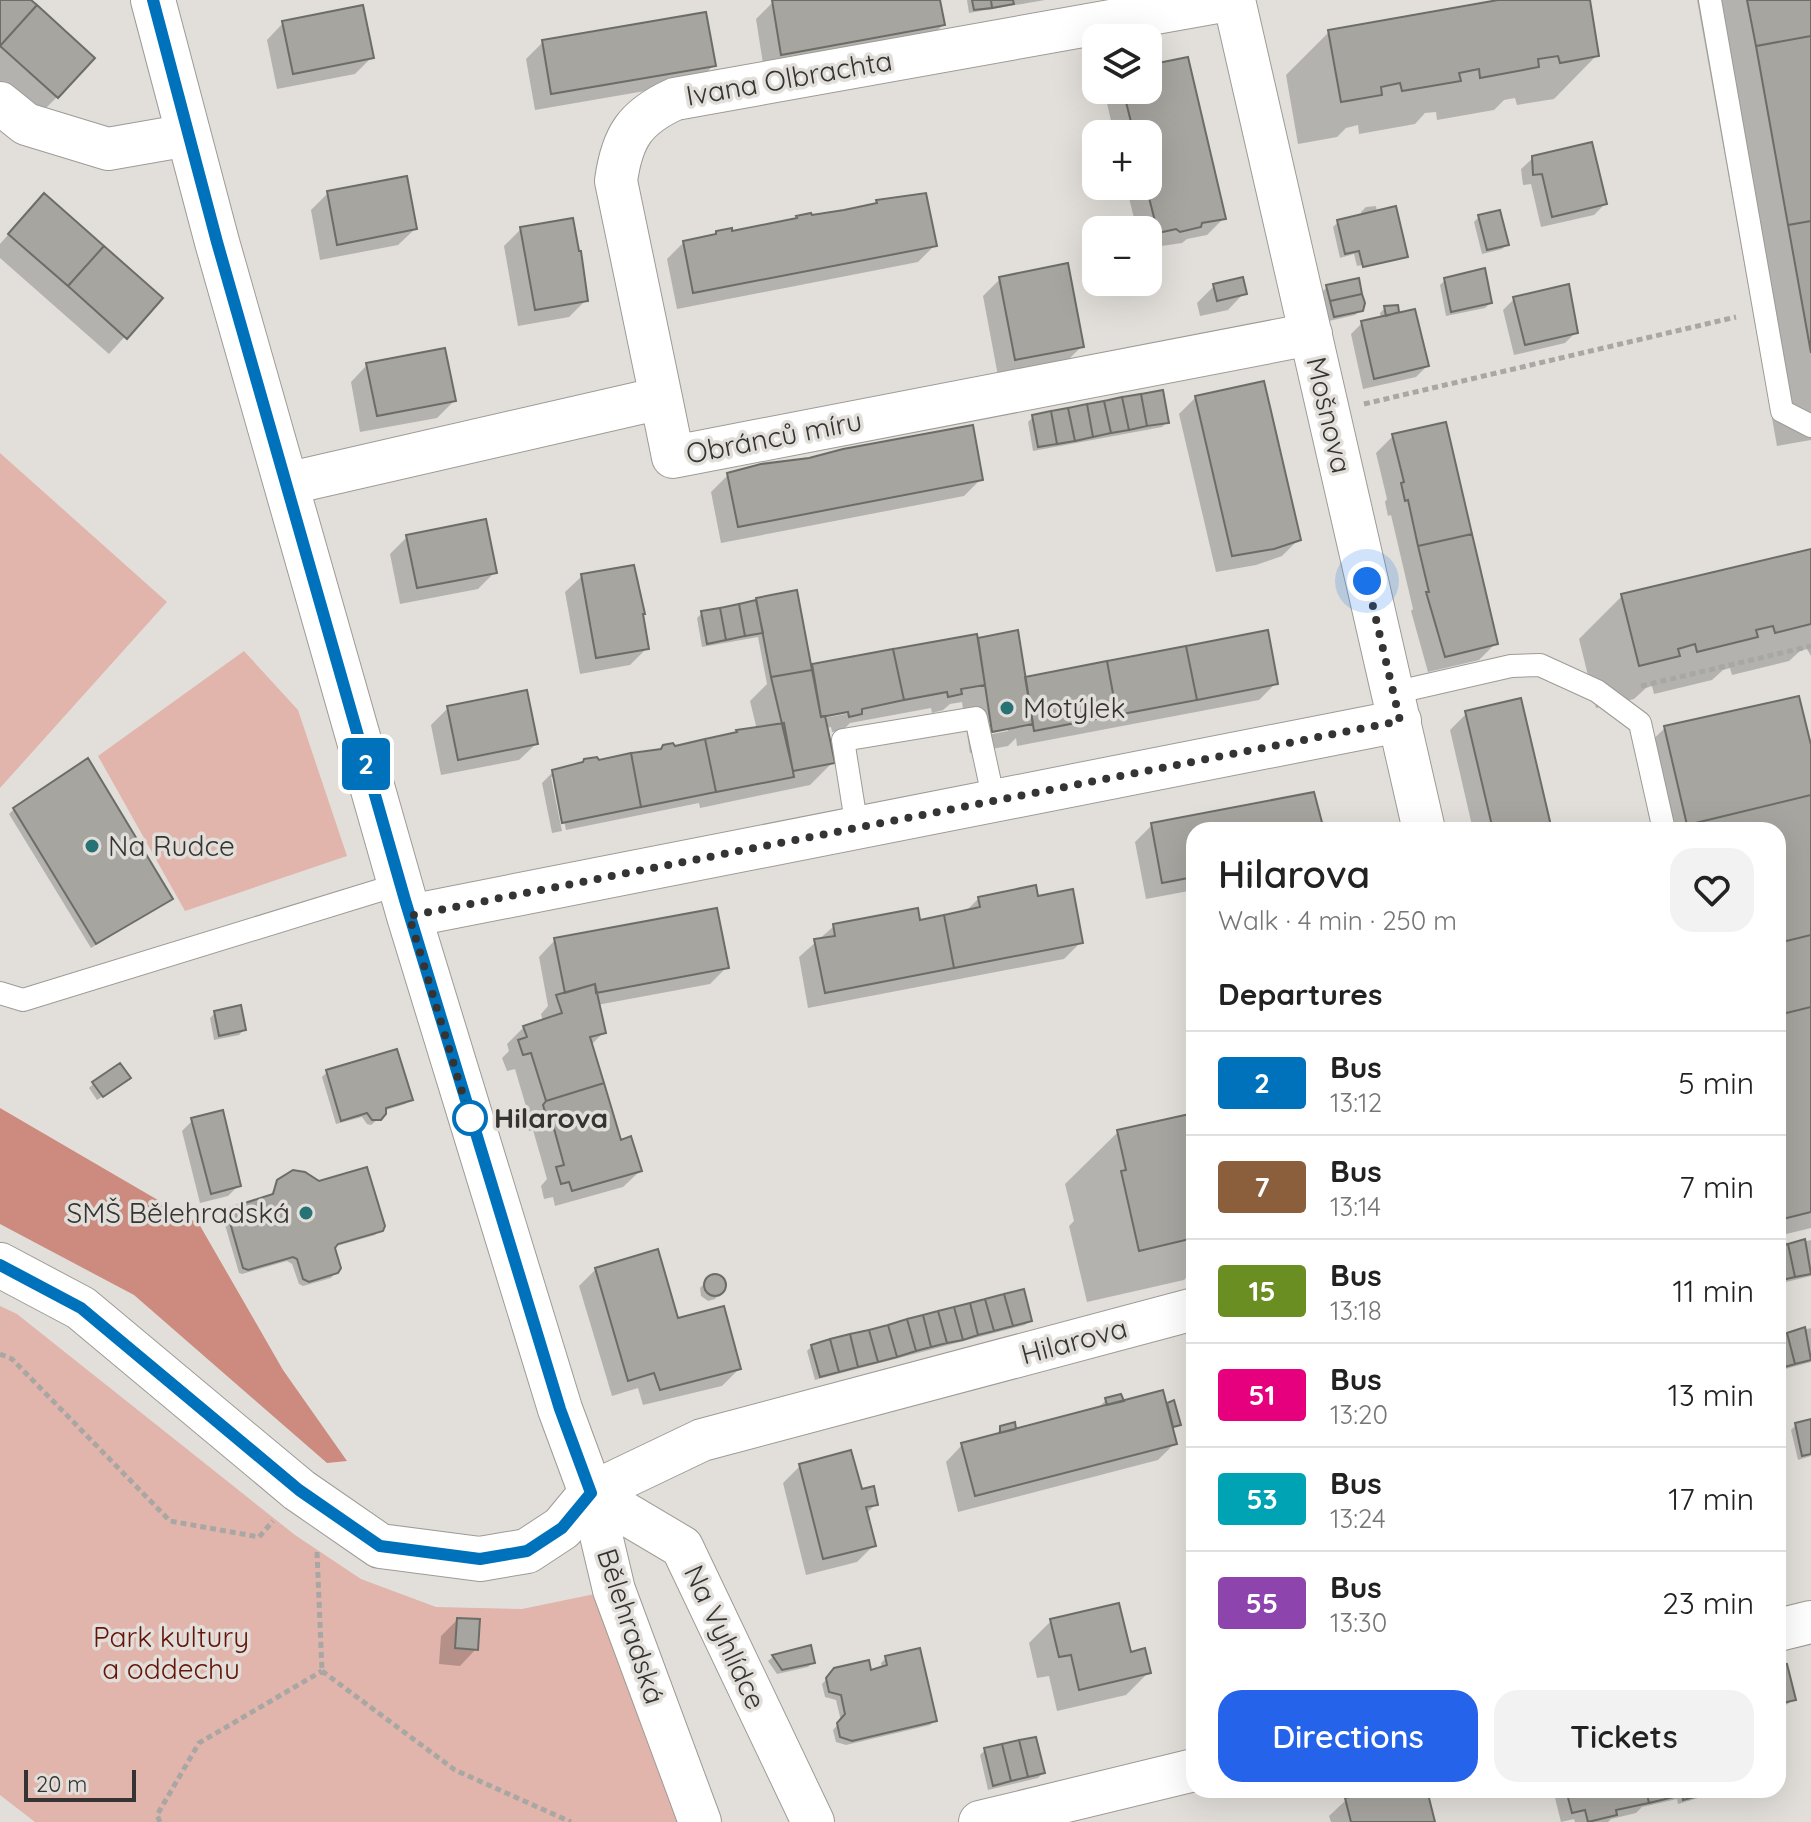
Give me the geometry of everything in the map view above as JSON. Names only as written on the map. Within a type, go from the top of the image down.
[{"type":"street","name":"Bělehradská","points":[[153,0],[188,135],[405,900],[555,1394],[591,1493],[614,1590],[700,1822]]},
{"type":"street","name":"Mošnova","points":[[1231,0],[1422,822]]},
{"type":"street","name":"Ivana Olbrachta","points":[[661,398],[616,181],[620,154],[631,131],[652,109],[675,99],[1231,0]]},
{"type":"street","points":[[0,103],[26,124],[108,149],[188,135]]},
{"type":"street","name":"Obránců míru","points":[[661,398],[673,457],[1311,334]]},
{"type":"street","points":[[286,484],[661,398]]},
{"type":"street","points":[[405,900],[857,828],[994,801],[1396,707]]},
{"type":"street","points":[[0,1265],[81,1308],[307,1495],[380,1546],[480,1559],[527,1551],[562,1528],[591,1493]]},
{"type":"street","name":"Hilarova","points":[[591,1493],[702,1440],[1186,1311]]},
{"type":"street","name":"Na Vyhlídce","points":[[591,1493],[682,1547],[813,1822]]},
{"type":"street","points":[[1786,1628],[1811,1622]]},
{"type":"street","points":[[980,1822],[1186,1772]]},
{"type":"lane","points":[[1710,0],[1782,411],[1811,426]]},
{"type":"lane","points":[[1396,707],[1511,666],[1540,665],[1597,691],[1640,723],[1662,822]]},
{"type":"lane","points":[[857,828],[843,740],[976,718],[994,801]]},
{"type":"lane","points":[[0,993],[23,1000],[405,900]]},
{"type":"path","points":[[1329,412],[1765,311]]},
{"type":"path","points":[[1597,691],[1636,687],[1811,646]]},
{"type":"path","points":[[0,1354],[12,1359],[170,1521],[259,1537],[307,1495]]},
{"type":"path","points":[[307,1495],[322,1671],[455,1770],[571,1822]]},
{"type":"path","points":[[160,1822],[157,1815],[199,1743],[322,1671]]},
{"type":"green space","points":[[0,453],[167,602],[0,788]]},
{"type":"green space","points":[[244,651],[298,710],[347,856],[185,911],[98,756]]},
{"type":"green space","name":"Park kultury a oddechu","points":[[0,1306],[17,1314],[295,1535],[361,1579],[436,1607],[522,1609],[614,1590],[700,1822],[35,1822],[0,1795]]},
{"type":"shaded area","points":[[0,1108],[199,1224],[283,1370],[347,1461],[327,1463],[134,1295],[0,1224]]},
{"type":"building","points":[[0,0],[31,0],[37,5],[0,46]]},
{"type":"building","points":[[772,0],[940,0],[945,25],[781,55]]},
{"type":"building","points":[[972,0],[991,0],[992,8],[974,10]]},
{"type":"building","points":[[991,0],[1013,0],[1014,4],[992,8]]},
{"type":"building","points":[[1498,0],[1590,0],[1599,56],[1560,63],[1558,56],[1538,59],[1539,67],[1480,78],[1479,69],[1459,73],[1461,81],[1402,91],[1400,83],[1381,87],[1382,95],[1341,102],[1328,30]]},
{"type":"building","points":[[1747,0],[1811,0],[1811,36],[1756,46]]},
{"type":"building","points":[[37,5],[95,58],[58,98],[0,46]]},
{"type":"building","points":[[363,5],[374,58],[293,74],[282,21]]},
{"type":"building","points":[[706,12],[716,66],[551,94],[542,40]]},
{"type":"building","points":[[1811,36],[1811,221],[1788,225],[1756,46]]},
{"type":"building","points":[[1188,57],[1226,219],[1202,223],[1201,227],[1180,232],[1176,229],[1162,232],[1162,216],[1154,216],[1150,200],[1162,200],[1162,120],[1130,120],[1126,104],[1162,104],[1162,62]]},
{"type":"building","points":[[1592,142],[1607,204],[1552,217],[1542,174],[1533,175],[1532,156]]},
{"type":"building","points":[[407,176],[417,229],[337,245],[327,191]]},
{"type":"building","points":[[44,193],[104,246],[68,286],[8,234]]},
{"type":"building","points":[[926,193],[937,246],[693,293],[683,241],[716,234],[716,231],[732,228],[732,231],[811,213],[877,203],[876,200]]},
{"type":"building","points":[[1396,206],[1408,257],[1363,267],[1359,251],[1345,254],[1337,220]]},
{"type":"building","points":[[1500,210],[1509,245],[1487,250],[1478,215]]},
{"type":"building","points":[[573,218],[588,301],[535,310],[520,227]]},
{"type":"building","points":[[1811,221],[1811,353],[1788,225]]},
{"type":"building","points":[[104,246],[163,298],[127,339],[68,286]]},
{"type":"building","points":[[1068,263],[1084,347],[1015,360],[999,277]]},
{"type":"building","points":[[1485,268],[1492,303],[1451,312],[1444,278]]},
{"type":"building","points":[[1243,277],[1247,294],[1217,301],[1213,284]]},
{"type":"building","points":[[1359,278],[1362,294],[1330,301],[1326,285]]},
{"type":"building","points":[[1569,284],[1578,333],[1525,345],[1513,297]]},
{"type":"building","points":[[1362,294],[1365,303],[1363,311],[1334,317],[1330,301]]},
{"type":"building","points":[[1398,305],[1399,312],[1386,316],[1384,306]]},
{"type":"building","points":[[1415,309],[1429,366],[1374,379],[1361,321]]},
{"type":"building","points":[[445,348],[456,401],[377,416],[366,363]]},
{"type":"building","points":[[1264,381],[1301,540],[1274,549],[1232,556],[1195,396]]},
{"type":"building","points":[[1163,390],[1169,423],[1147,426],[1141,394]]},
{"type":"building","points":[[1141,394],[1147,426],[1129,430],[1122,397]]},
{"type":"building","points":[[1122,397],[1129,430],[1111,433],[1104,401]]},
{"type":"building","points":[[1104,401],[1111,433],[1093,437],[1087,404]]},
{"type":"building","points":[[1087,404],[1093,437],[1075,441],[1068,408]]},
{"type":"building","points":[[1068,408],[1075,441],[1057,444],[1051,411]]},
{"type":"building","points":[[1051,411],[1057,444],[1038,447],[1032,415]]},
{"type":"building","points":[[1446,422],[1472,534],[1418,546],[1408,500],[1405,501],[1401,483],[1404,482],[1392,434]]},
{"type":"building","points":[[973,425],[983,480],[738,527],[727,473]]},
{"type":"building","points":[[486,519],[497,573],[417,588],[406,535]]},
{"type":"building","points":[[1472,534],[1498,644],[1445,657],[1426,592],[1429,592],[1418,546]]},
{"type":"building","points":[[1811,549],[1811,624],[1775,633],[1773,626],[1756,630],[1758,637],[1697,652],[1695,644],[1678,649],[1680,656],[1639,666],[1621,594]]},
{"type":"building","points":[[634,565],[649,649],[596,658],[581,574]]},
{"type":"building","points":[[797,590],[812,670],[771,677],[756,598]]},
{"type":"building","points":[[756,600],[763,633],[745,636],[739,604]]},
{"type":"building","points":[[739,604],[745,636],[726,640],[720,608]]},
{"type":"building","points":[[720,608],[726,640],[707,644],[701,611]]},
{"type":"building","points":[[1018,630],[1033,724],[992,732],[978,638]]},
{"type":"building","points":[[1268,630],[1278,684],[1197,700],[1186,646]]},
{"type":"building","points":[[977,634],[985,685],[961,689],[962,694],[948,697],[947,692],[904,700],[893,649]]},
{"type":"building","points":[[1186,646],[1197,700],[1117,715],[1107,661]]},
{"type":"building","points":[[893,649],[904,700],[862,709],[862,714],[849,717],[848,712],[821,717],[812,664]]},
{"type":"building","points":[[1107,661],[1117,715],[1034,731],[1025,677]]},
{"type":"building","points":[[812,670],[821,717],[825,716],[835,763],[793,771],[771,677]]},
{"type":"building","points":[[527,690],[538,744],[458,760],[447,706]]},
{"type":"building","points":[[1799,696],[1811,745],[1811,795],[1699,822],[1686,822],[1664,726]]},
{"type":"building","points":[[1521,698],[1550,822],[1491,822],[1465,711]]},
{"type":"building","points":[[784,723],[794,777],[716,792],[705,739],[736,730]]},
{"type":"building","points":[[705,739],[716,792],[641,807],[631,753]]},
{"type":"building","points":[[631,753],[641,807],[562,823],[552,770],[583,762],[584,759],[597,757],[599,760]]},
{"type":"building","points":[[88,758],[173,899],[96,944],[13,808]]},
{"type":"building","points":[[1314,792],[1322,822],[1186,822],[1186,878],[1162,883],[1151,823]]},
{"type":"building","points":[[1811,795],[1811,935],[1786,941],[1786,822],[1699,822]]},
{"type":"building","points":[[1036,885],[1038,896],[1073,889],[1083,943],[954,968],[944,915],[980,907],[978,897]]},
{"type":"building","points":[[717,908],[729,968],[596,993],[595,984],[565,993],[554,938]]},
{"type":"building","points":[[918,908],[920,920],[944,915],[954,968],[825,993],[814,939],[835,936],[833,924]]},
{"type":"building","points":[[1811,935],[1811,1007],[1786,1013],[1786,941]]},
{"type":"building","points":[[595,984],[606,1033],[590,1037],[604,1083],[546,1101],[531,1053],[523,1055],[518,1040],[527,1037],[523,1026],[562,1013],[556,995]]},
{"type":"building","points":[[241,1005],[246,1030],[219,1036],[214,1011]]},
{"type":"building","points":[[1811,1007],[1811,1212],[1786,1218],[1786,1013]]},
{"type":"building","points":[[397,1049],[413,1100],[386,1108],[381,1120],[372,1120],[367,1113],[341,1121],[326,1070]]},
{"type":"building","points":[[120,1063],[131,1078],[103,1097],[92,1082]]},
{"type":"building","points":[[604,1083],[621,1140],[631,1136],[642,1171],[572,1191],[569,1182],[561,1184],[556,1167],[564,1165],[550,1114],[546,1115],[543,1105],[546,1101]]},
{"type":"building","points":[[223,1110],[241,1186],[211,1194],[191,1118]]},
{"type":"building","points":[[1186,1115],[1186,1240],[1139,1251],[1121,1171],[1126,1170],[1117,1130]]},
{"type":"building","points":[[367,1167],[385,1226],[383,1231],[338,1244],[335,1248],[341,1268],[338,1273],[309,1282],[303,1279],[297,1259],[293,1257],[248,1270],[243,1268],[227,1212],[229,1208],[273,1194],[277,1180],[293,1170],[305,1172],[319,1181]]},
{"type":"building","points":[[1805,1239],[1811,1274],[1795,1277],[1788,1244]]},
{"type":"building","points":[[1786,1244],[1795,1277],[1786,1279]]},
{"type":"building","points":[[658,1249],[678,1318],[724,1306],[741,1369],[660,1390],[654,1373],[628,1381],[595,1268]]},
{"type":"building","points":[[711,1274],[719,1274],[726,1285],[719,1296],[711,1296],[704,1289],[704,1281]]},
{"type":"building","points":[[1024,1289],[1032,1321],[1013,1326],[1004,1294]]},
{"type":"building","points":[[1004,1294],[1013,1326],[994,1331],[985,1299]]},
{"type":"building","points":[[985,1299],[994,1331],[978,1335],[970,1303]]},
{"type":"building","points":[[970,1303],[978,1335],[963,1340],[954,1307]]},
{"type":"building","points":[[954,1307],[963,1340],[947,1343],[938,1311]]},
{"type":"building","points":[[938,1311],[947,1343],[931,1347],[923,1315]]},
{"type":"building","points":[[923,1315],[931,1347],[916,1351],[907,1319]]},
{"type":"building","points":[[907,1319],[916,1351],[897,1357],[888,1325]]},
{"type":"building","points":[[888,1325],[897,1357],[878,1362],[869,1330]]},
{"type":"building","points":[[1805,1327],[1811,1360],[1795,1364],[1787,1333]]},
{"type":"building","points":[[869,1330],[878,1362],[858,1367],[850,1334]]},
{"type":"building","points":[[1786,1333],[1795,1364],[1786,1367]]},
{"type":"building","points":[[850,1334],[858,1367],[839,1372],[830,1339]]},
{"type":"building","points":[[830,1339],[839,1372],[820,1377],[811,1345]]},
{"type":"building","points":[[1163,1390],[1177,1444],[975,1496],[961,1443]]},
{"type":"building","points":[[1121,1394],[1124,1401],[1107,1405],[1105,1398]]},
{"type":"building","points":[[1174,1400],[1181,1425],[1173,1427],[1167,1403]]},
{"type":"building","points":[[1811,1419],[1811,1454],[1802,1456],[1795,1423]]},
{"type":"building","points":[[1015,1422],[1016,1429],[1000,1433],[1000,1426]]},
{"type":"building","points":[[851,1450],[862,1489],[874,1486],[878,1505],[866,1507],[876,1546],[823,1559],[799,1464]]},
{"type":"building","points":[[1119,1603],[1131,1652],[1145,1648],[1151,1673],[1079,1690],[1071,1655],[1059,1657],[1050,1619]]},
{"type":"building","points":[[457,1618],[480,1619],[478,1650],[455,1648]]},
{"type":"building","points":[[811,1645],[815,1663],[782,1670],[772,1655]]},
{"type":"building","points":[[920,1648],[937,1721],[852,1741],[840,1737],[837,1723],[845,1714],[841,1695],[829,1692],[826,1678],[834,1668],[869,1660],[871,1670],[887,1665],[885,1656]]},
{"type":"building","points":[[1786,1664],[1796,1700],[1786,1702]]},
{"type":"building","points":[[1036,1737],[1045,1773],[1028,1777],[1019,1740]]},
{"type":"building","points":[[1019,1740],[1028,1777],[1011,1781],[1002,1744]]},
{"type":"building","points":[[1002,1744],[1011,1781],[993,1786],[984,1748]]},
{"type":"building","points":[[1345,1798],[1429,1798],[1435,1822],[1351,1822]]},
{"type":"building","points":[[1568,1798],[1648,1798],[1649,1803],[1616,1810],[1617,1815],[1588,1822],[1585,1810],[1572,1813]]},
{"type":"building","points":[[1648,1798],[1670,1798],[1649,1803]]},
{"type":"bus line","name":"2","points":[[0,1265],[81,1308],[299,1490],[380,1546],[480,1559],[527,1551],[562,1528],[591,1493],[560,1409],[405,900],[217,242],[153,0]]},
{"type":"place","name":"Motýlek","points":[[1007,708]]},
{"type":"place","name":"Na Rudce","points":[[92,846]]},
{"type":"place","name":"Hilarova","points":[[470,1118]]},
{"type":"place","name":"SMŠ Bělehradská","points":[[306,1213]]},
{"type":"route","points":[[470,1118],[409,916],[1400,721],[1367,581]]}]
